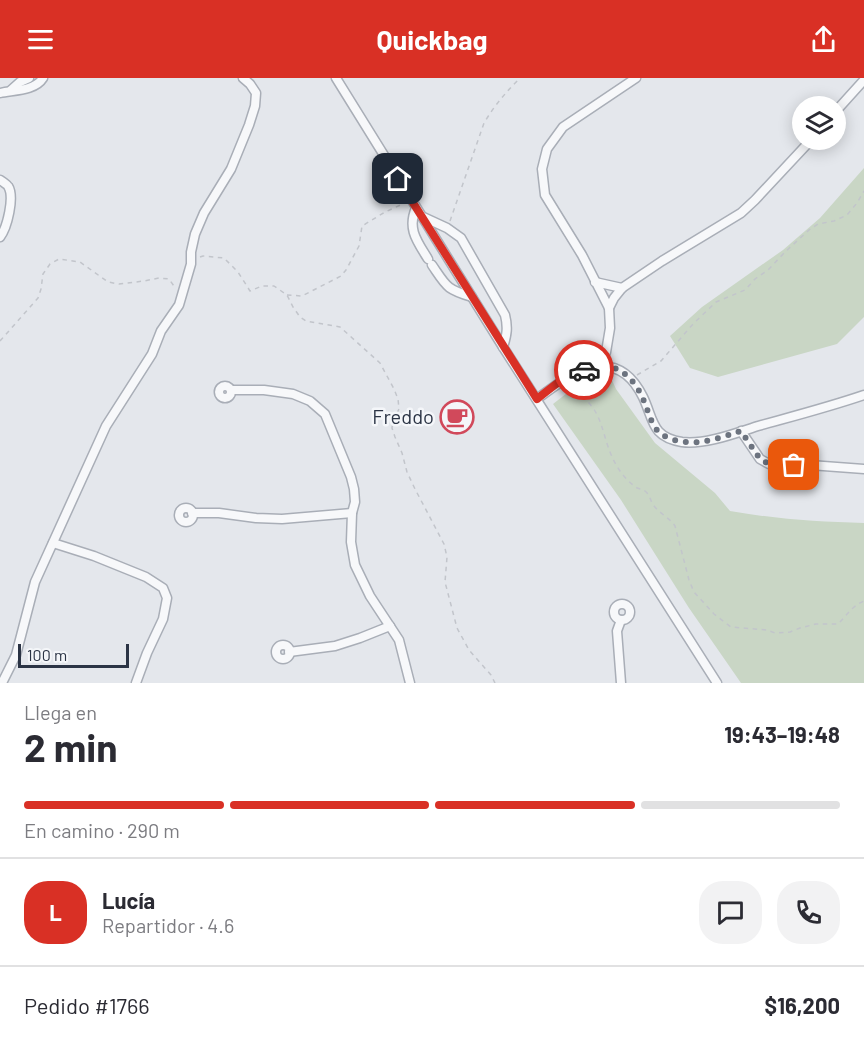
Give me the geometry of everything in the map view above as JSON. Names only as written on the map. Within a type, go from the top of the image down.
[{"type":"street","points":[[11,91],[20,82],[29,78]]},
{"type":"street","points":[[0,93],[28,88],[43,78]]},
{"type":"street","points":[[2,683],[16,655],[35,582],[106,426],[152,354],[161,331],[179,305],[191,264],[195,234],[204,213],[231,169],[255,106],[256,93],[243,78]]},
{"type":"street","points":[[336,78],[503,347],[717,683]]},
{"type":"street","points":[[601,366],[610,328],[609,308],[582,255],[545,195],[542,169],[547,149],[563,127],[636,78]]},
{"type":"street","points":[[846,100],[864,80]]},
{"type":"street","points":[[609,308],[622,288],[741,213],[802,150]]},
{"type":"street","points":[[0,180],[8,186],[11,198],[4,222],[4,232],[0,237]]},
{"type":"street","points":[[419,212],[461,238],[505,315],[508,324],[503,347]]},
{"type":"street","points":[[419,212],[413,216],[412,231],[430,262],[450,290],[472,297]]},
{"type":"street","points":[[595,282],[622,288]]},
{"type":"street","points":[[537,399],[559,381],[576,372],[608,366],[619,370],[635,383],[659,433],[676,441],[698,442],[864,395]]},
{"type":"street","points":[[232,390],[264,390],[293,394],[310,401],[326,414],[351,477],[355,502],[352,513],[351,542],[355,565],[370,596],[399,640],[410,683]]},
{"type":"street","points":[[741,431],[760,459],[769,464],[864,469]]},
{"type":"street","points":[[192,513],[282,519],[352,513]]},
{"type":"street","points":[[53,543],[105,560],[146,577],[163,588],[167,598],[163,619],[147,652],[136,683]]},
{"type":"street","points":[[621,620],[617,630],[621,683]]},
{"type":"street","points":[[289,652],[335,646],[390,627]]},
{"type":"path","points":[[447,228],[484,123],[502,97],[520,78]]},
{"type":"path","points":[[630,379],[662,361],[693,324],[716,302],[745,290],[809,230],[818,224],[834,221],[847,214],[864,191]]},
{"type":"path","points":[[287,295],[302,296],[341,276],[359,246],[362,226],[411,200]]},
{"type":"path","points":[[191,264],[203,256],[224,258],[238,272],[250,291],[262,286],[274,286],[287,295],[300,317],[306,321],[340,327],[380,363],[398,399],[399,409],[392,428],[395,437],[415,489],[444,544],[447,557],[445,582],[457,628],[469,650],[491,675],[495,683]]},
{"type":"path","points":[[0,341],[38,298],[43,274],[50,264],[60,259],[80,262],[108,282],[119,284],[159,278],[169,279],[182,297]]},
{"type":"path","points":[[559,381],[563,387],[577,392],[591,404],[600,420],[605,440],[620,471],[632,484],[645,491],[652,503],[671,520],[675,526],[694,592],[701,602],[722,621],[737,628],[755,628],[775,633],[790,632],[816,624],[838,624],[851,608],[864,601]]},
{"type":"green space","points":[[864,168],[864,317],[837,344],[718,377],[690,368],[670,336],[702,307],[783,250],[820,218]]},
{"type":"green space","points":[[611,378],[616,389],[655,443],[715,493],[730,511],[797,520],[864,523],[864,683],[741,683],[689,608],[621,500],[553,404],[576,386]]},
{"type":"way so far","points":[[584,370],[608,366],[619,370],[635,383],[659,433],[676,441],[698,442],[741,431],[760,459],[769,464],[794,465]]},
{"type":"place","name":"Freddo","points":[[457,417]]},
{"type":"route","points":[[398,179],[537,399],[559,381],[584,370]]}]
